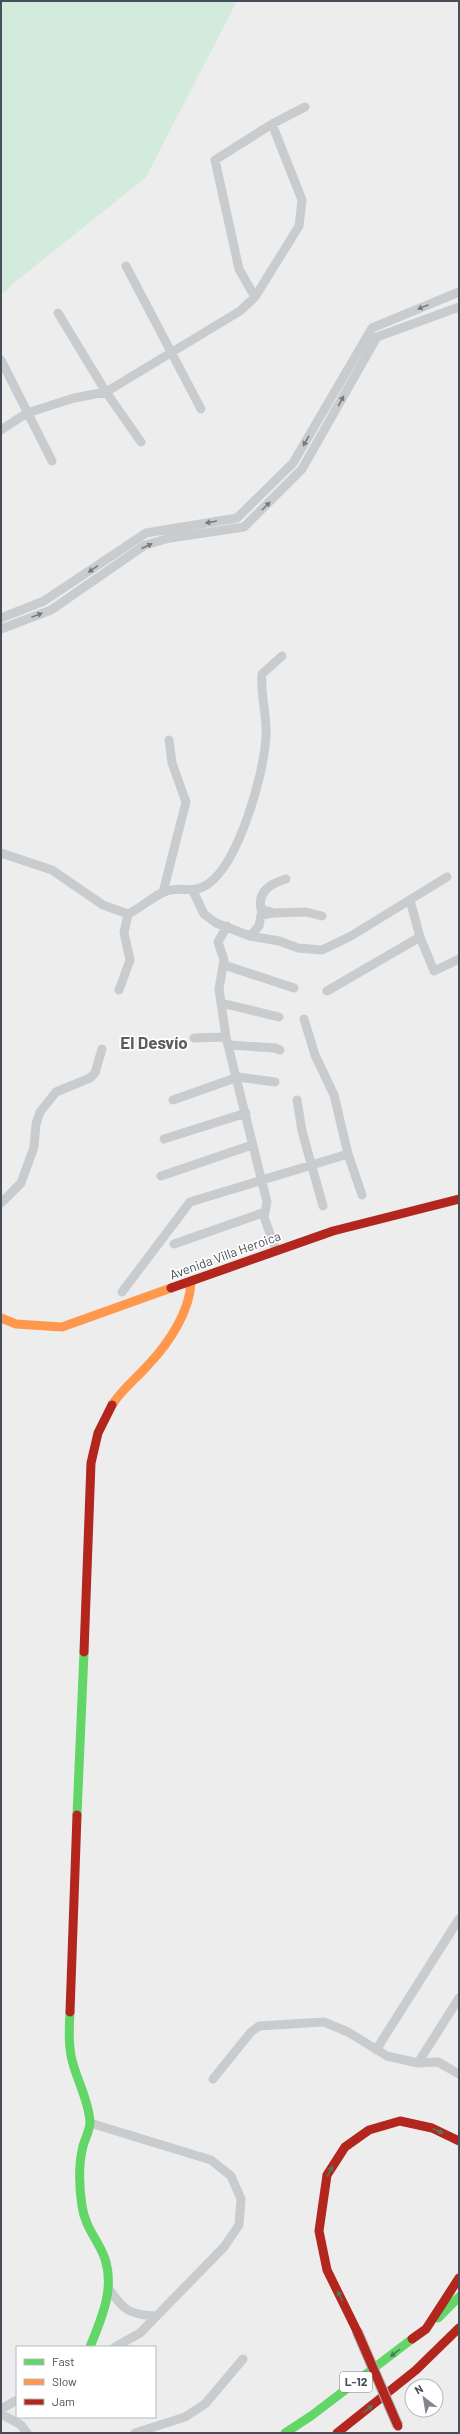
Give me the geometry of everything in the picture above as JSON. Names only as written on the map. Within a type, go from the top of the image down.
[{"type":"main road","name":"Avenida Villa Heroica","points":[[1,1318],[16,1324],[62,1327],[333,1231],[459,1198]]},
{"type":"main road","points":[[90,2346],[104,2313],[109,2289],[105,2259],[91,2235],[82,2208],[79,2177],[83,2147],[90,2123],[84,2096],[73,2065],[69,2034],[91,1463],[98,1431],[112,1404],[157,1355],[184,1311],[192,1290],[191,1282]]},
{"type":"main road","points":[[400,2429],[358,2331],[327,2270],[319,2231],[327,2175],[345,2147],[369,2130],[400,2121],[432,2128],[459,2142]]},
{"type":"main road","points":[[426,2329],[459,2278]]},
{"type":"main road","name":"L-12","points":[[285,2433],[311,2416],[426,2329],[459,2297]]},
{"type":"main road","name":"L-12","points":[[337,2433],[376,2403],[446,2343],[459,2328]]},
{"type":"street","points":[[255,297],[239,270],[215,160],[272,124],[305,107]]},
{"type":"street","points":[[1,430],[27,413],[74,398],[106,392],[240,311],[255,297],[299,226],[302,200],[272,124]]},
{"type":"street","points":[[126,266],[201,409]]},
{"type":"street","points":[[1,618],[44,601],[146,533],[237,518],[293,463],[372,328],[459,292]]},
{"type":"street","points":[[1,629],[51,610],[145,545],[170,538],[244,527],[302,470],[377,337],[459,307]]},
{"type":"street","points":[[58,313],[106,392],[140,442]]},
{"type":"street","points":[[1,360],[52,461]]},
{"type":"street","points":[[119,990],[130,960],[124,933],[128,914],[163,892],[179,889],[193,891],[209,884],[221,871],[242,834],[259,775],[266,736],[262,674],[282,656]]},
{"type":"street","points":[[163,892],[186,802],[185,794],[172,763],[169,740]]},
{"type":"street","points":[[1,853],[52,870],[103,905],[128,914]]},
{"type":"street","points":[[193,891],[204,914],[216,923],[250,936],[272,939],[298,948],[322,950],[351,936],[447,877]]},
{"type":"street","points":[[274,913],[261,909],[262,894],[271,885],[286,879]]},
{"type":"street","points":[[410,900],[420,937],[434,971],[459,958]]},
{"type":"street","points":[[250,936],[259,926],[261,915],[306,912],[322,916]]},
{"type":"street","points":[[227,926],[218,942],[224,965],[219,988],[221,1003],[228,1041],[238,1077],[260,1180],[267,1202],[265,1212],[276,1250]]},
{"type":"street","points":[[327,990],[420,937]]},
{"type":"street","points":[[224,965],[294,988]]},
{"type":"street","points":[[221,1003],[280,1016]]},
{"type":"street","points":[[304,1019],[315,1055],[334,1095],[348,1154],[362,1195]]},
{"type":"street","points":[[194,1038],[228,1041],[280,1050]]},
{"type":"street","points":[[1,1203],[21,1183],[34,1147],[36,1124],[40,1112],[56,1092],[90,1078],[95,1073],[102,1049]]},
{"type":"street","points":[[173,1100],[238,1077],[275,1082]]},
{"type":"street","points":[[297,1100],[311,1165],[323,1206]]},
{"type":"street","points":[[164,1138],[246,1113]]},
{"type":"street","points":[[161,1176],[252,1145]]},
{"type":"street","points":[[122,1292],[190,1202],[348,1154]]},
{"type":"street","points":[[174,1244],[265,1212]]},
{"type":"street","points":[[376,2050],[459,1919]]},
{"type":"street","points":[[418,2063],[459,1998]]},
{"type":"street","points":[[213,2079],[251,2032],[259,2026],[324,2022],[348,2032],[387,2056],[418,2063],[438,2062],[459,2074]]},
{"type":"street","points":[[90,2123],[211,2160],[231,2176],[241,2199],[239,2225],[224,2247],[140,2333],[117,2346]]},
{"type":"street","points":[[109,2289],[120,2305],[136,2315],[156,2316]]},
{"type":"street","points":[[135,2433],[185,2417],[205,2404],[243,2359]]},
{"type":"street","points":[[1,2409],[16,2401]]},
{"type":"street","points":[[1,2414],[21,2425],[28,2433]]},
{"type":"green space","points":[[1,1],[237,1],[146,177],[10,286],[8,290],[1,294]]},
{"type":"traffic: fast","points":[[77,1815],[84,1652]]},
{"type":"traffic: fast","points":[[70,2012],[69,2033],[72,2060],[86,2101],[90,2122],[80,2161],[82,2206],[86,2221],[102,2252],[108,2271],[108,2293],[102,2315],[90,2346]]},
{"type":"traffic: fast","points":[[438,2318],[459,2297]]},
{"type":"traffic: fast","points":[[285,2433],[311,2416],[412,2339]]},
{"type":"traffic: slow","points":[[112,1405],[120,1394],[157,1356],[171,1336],[183,1315],[190,1293],[191,1282]]},
{"type":"traffic: slow","points":[[1,1318],[16,1324],[62,1327],[171,1288]]},
{"type":"traffic: jam","points":[[171,1288],[333,1231],[459,1199]]},
{"type":"traffic: jam","points":[[84,1652],[91,1463],[98,1433],[112,1405]]},
{"type":"traffic: jam","points":[[70,2012],[77,1815]]},
{"type":"traffic: jam","points":[[357,2331],[327,2270],[319,2231],[327,2175],[345,2147],[369,2130],[400,2121],[432,2128],[459,2141]]},
{"type":"traffic: jam","points":[[412,2339],[426,2329],[459,2278]]},
{"type":"traffic: jam","points":[[337,2433],[416,2370],[459,2328]]},
{"type":"traffic: jam","points":[[357,2331],[398,2426]]},
{"type":"district","name":"El Desvío","points":[[154,1043]]}]
